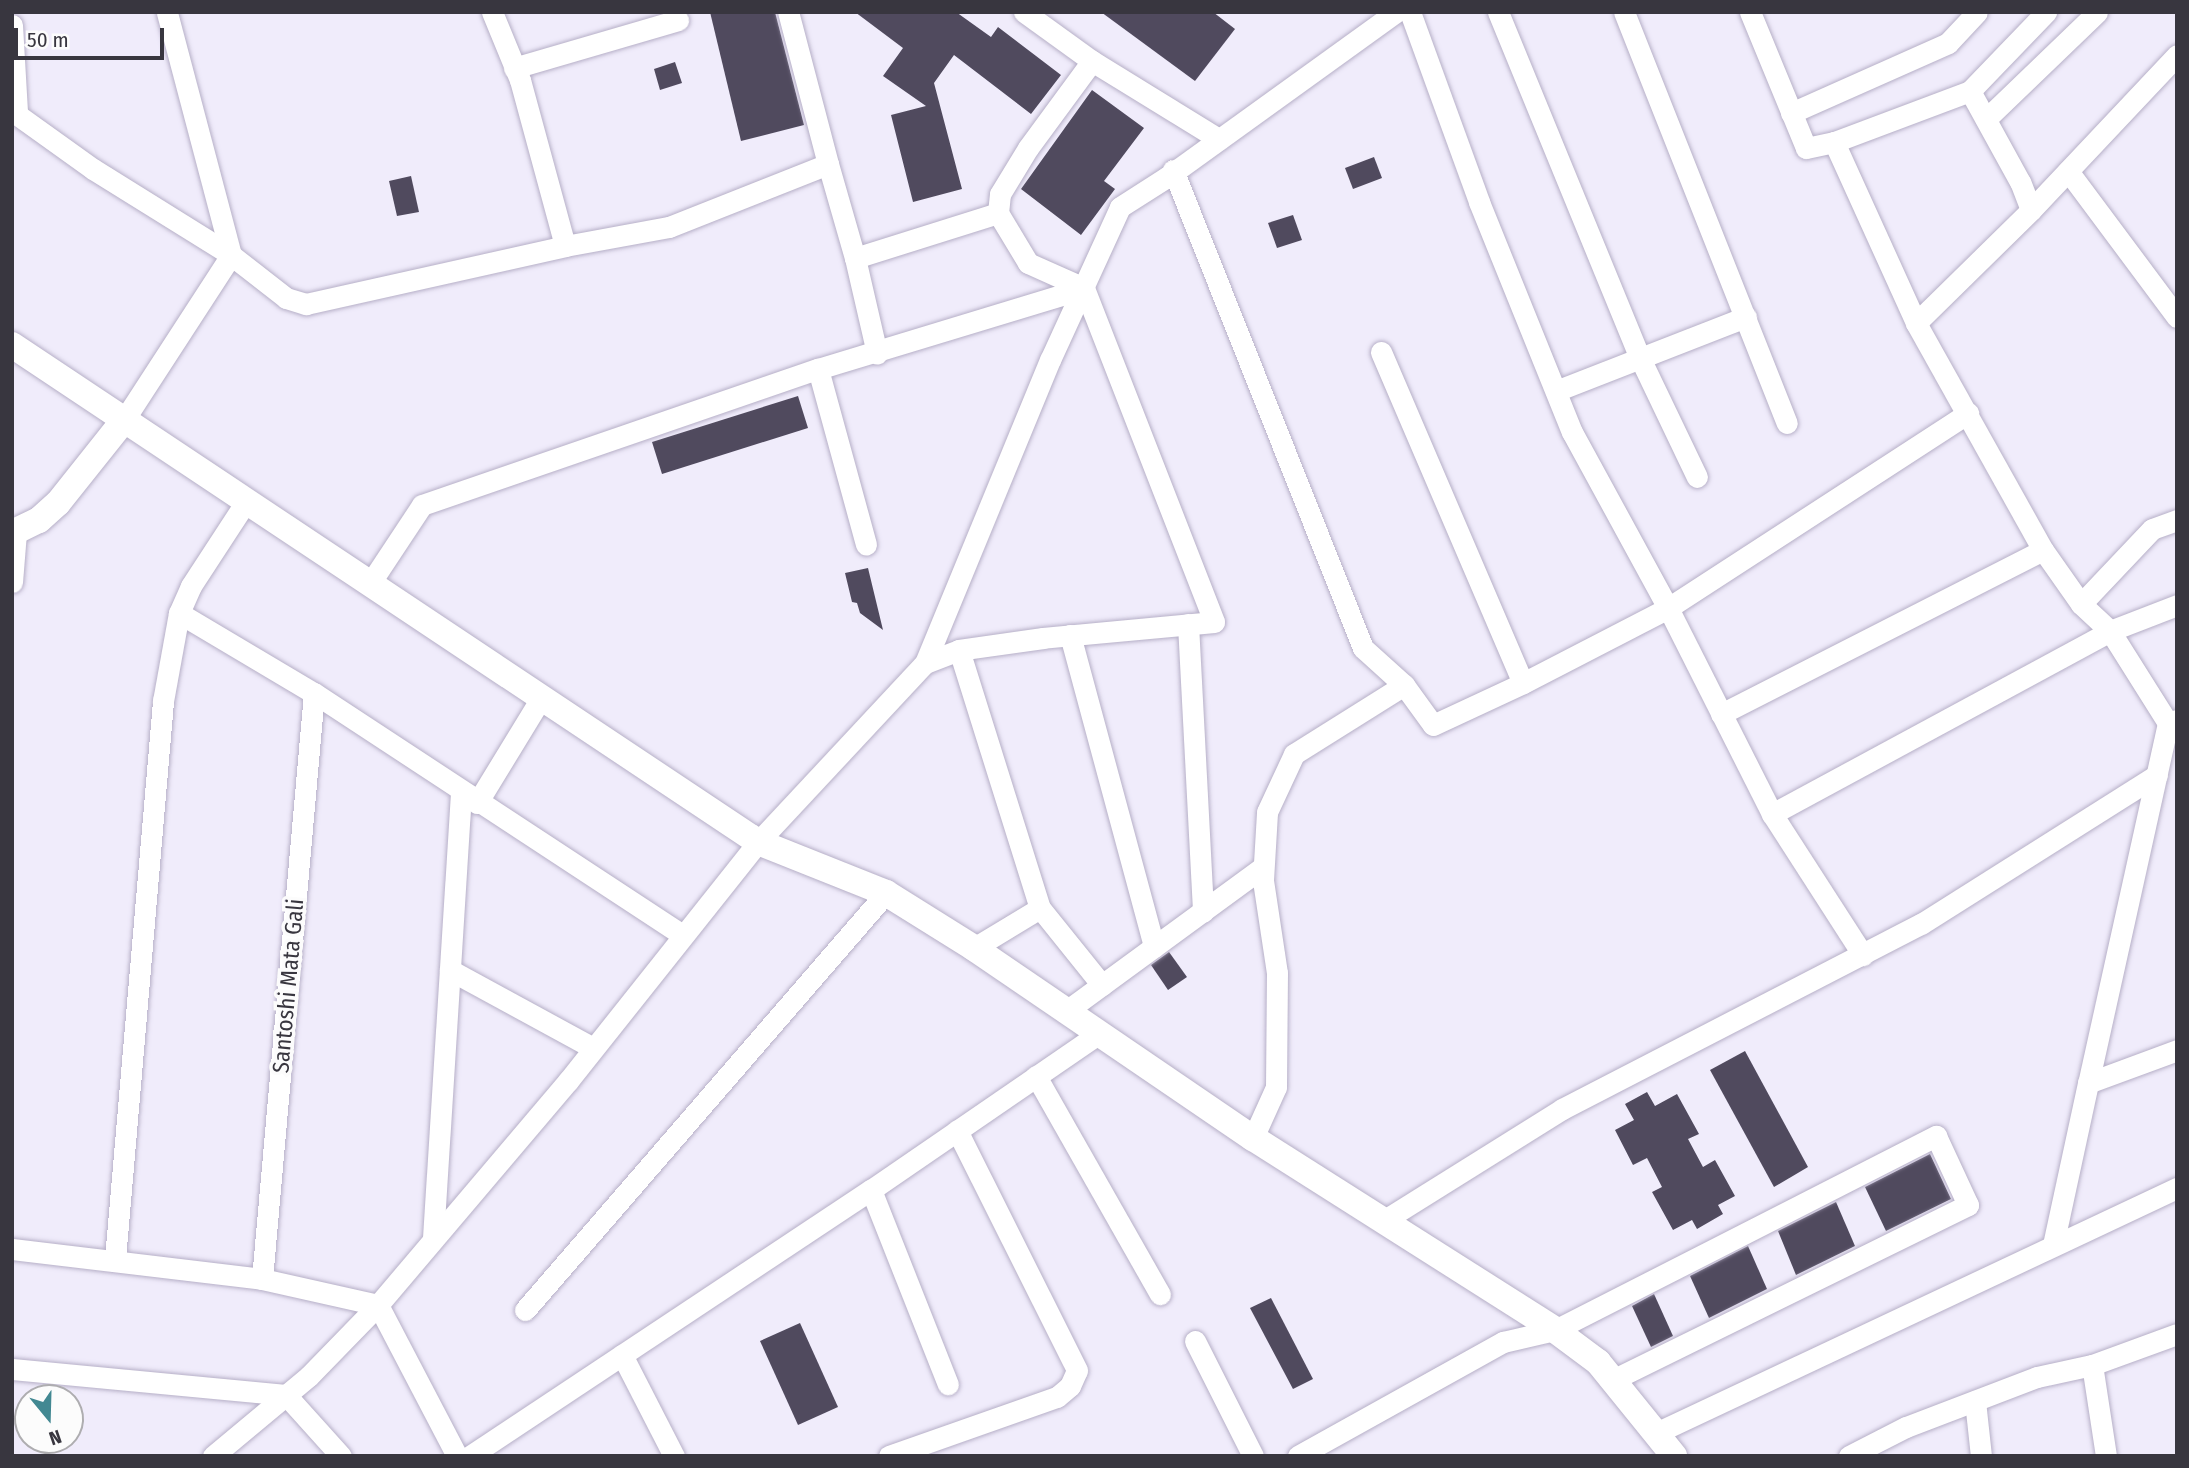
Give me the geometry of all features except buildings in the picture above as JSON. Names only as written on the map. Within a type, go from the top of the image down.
[{"type":"street","points":[[12,582],[14,533],[39,520],[58,503],[124,420],[231,255],[167,12]]},
{"type":"street","points":[[492,12],[520,80],[565,246]]},
{"type":"street","points":[[788,12],[856,258],[877,353]]},
{"type":"street","points":[[213,1456],[309,1376],[378,1305],[593,1048],[758,842],[925,663],[1050,360],[1120,207],[1396,12]]},
{"type":"street","points":[[1409,12],[1479,202],[1572,432],[1668,608],[1772,814],[1863,955]]},
{"type":"street","points":[[1498,12],[1639,356],[1697,477]]},
{"type":"street","points":[[1624,12],[1787,423]]},
{"type":"street","points":[[1791,113],[1948,43],[1978,12]]},
{"type":"street","points":[[1755,15],[1806,148],[1835,142],[1970,91],[2046,12]]},
{"type":"street","points":[[1986,119],[2097,12]]},
{"type":"street","points":[[1034,15],[1092,61],[1219,139]]},
{"type":"street","points":[[514,68],[678,20]]},
{"type":"street","points":[[12,25],[15,112],[93,169],[231,255],[286,298],[306,304],[565,246],[669,227],[828,164]]},
{"type":"street","points":[[925,663],[959,650],[1070,635],[1214,622],[1084,288],[1028,263],[998,213],[1000,194],[1028,148],[1092,61]]},
{"type":"street","points":[[1916,323],[2174,67]]},
{"type":"street","points":[[1970,91],[2020,182],[2031,210]]},
{"type":"street","points":[[1835,142],[1916,323],[2043,551],[2081,604],[2110,631],[2173,721],[2157,775],[2053,1245]]},
{"type":"street","points":[[1173,170],[1363,649],[1404,685],[1433,725],[1523,683],[1668,608],[1968,413]]},
{"type":"street","points":[[2068,171],[2177,317]]},
{"type":"street","points":[[856,258],[998,213]]},
{"type":"street","points":[[371,582],[422,505],[818,369],[1084,288]]},
{"type":"street","points":[[1556,391],[1639,356],[1746,317]]},
{"type":"street","points":[[12,345],[758,842],[886,893],[974,948],[1253,1138],[1555,1330],[1598,1362],[1674,1456]]},
{"type":"street","points":[[1381,352],[1523,683]]},
{"type":"street","points":[[818,369],[866,545]]},
{"type":"street","points":[[115,1259],[163,701],[179,614],[191,586],[247,500]]},
{"type":"street","points":[[2081,604],[2152,528],[2177,520]]},
{"type":"street","points":[[1720,715],[2043,551]]},
{"type":"street","points":[[1772,814],[2110,631],[2177,605]]},
{"type":"street","points":[[179,614],[409,754],[469,797],[682,936]]},
{"type":"street","points":[[1188,624],[1203,912]]},
{"type":"street","points":[[1070,635],[1154,947]]},
{"type":"street","points":[[959,650],[1040,908],[1102,985]]},
{"type":"street","points":[[1253,1138],[1276,1087],[1277,973],[1264,867],[1267,812],[1294,754],[1404,685]]},
{"type":"street","name":"Santoshi Mata Gali","points":[[262,1279],[314,694]]},
{"type":"street","points":[[433,1238],[450,970],[469,797],[541,698]]},
{"type":"street","points":[[1383,1220],[1562,1109],[1921,924],[2157,775]]},
{"type":"street","points":[[1065,1012],[1264,867]]},
{"type":"street","points":[[525,1310],[886,893]]},
{"type":"street","points":[[974,948],[1040,908]]},
{"type":"street","points":[[450,970],[593,1048]]},
{"type":"street","points":[[470,1456],[871,1190],[1098,1034]]},
{"type":"street","points":[[2088,1083],[2177,1050]]},
{"type":"street","points":[[1036,1076],[1160,1294]]},
{"type":"street","points":[[890,1456],[1056,1398],[1070,1386],[1077,1370],[957,1130]]},
{"type":"street","points":[[1298,1456],[1503,1342],[1555,1330],[1936,1136],[1968,1205],[1613,1380]]},
{"type":"street","points":[[1656,1433],[2177,1188]]},
{"type":"street","points":[[871,1190],[948,1384]]},
{"type":"street","points":[[12,1249],[115,1259],[262,1279],[378,1305],[457,1456]]},
{"type":"street","points":[[1849,1456],[1906,1427],[2037,1377],[2092,1366],[2177,1334]]},
{"type":"street","points":[[1195,1341],[1252,1456]]},
{"type":"street","points":[[622,1354],[674,1456]]},
{"type":"street","points":[[2092,1366],[2106,1456]]},
{"type":"street","points":[[12,1368],[286,1395],[341,1456]]},
{"type":"street","points":[[1975,1401],[1981,1456]]}]
